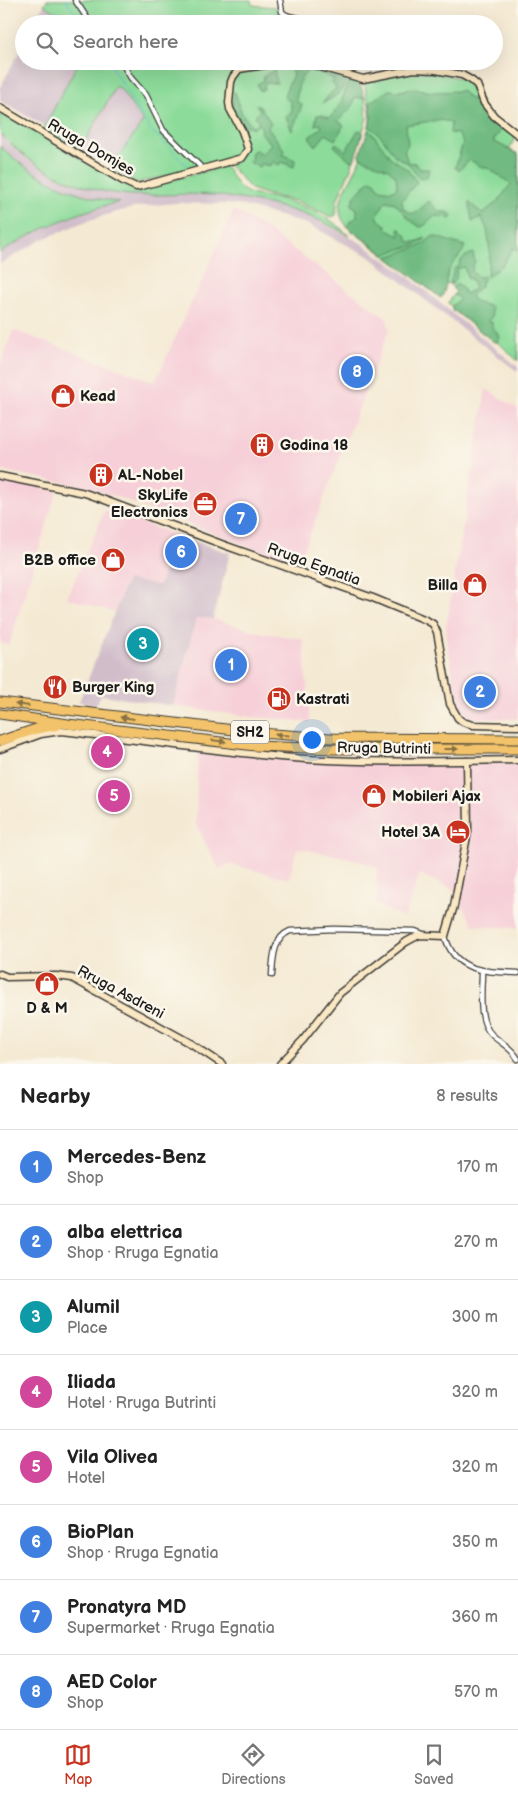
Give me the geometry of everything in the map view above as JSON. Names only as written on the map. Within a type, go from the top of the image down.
[{"type":"highway","name":"SH2","points":[[0,702],[259,734],[322,737],[518,738]]},
{"type":"highway","name":"SH2","points":[[0,714],[255,746],[334,749],[518,749]]},
{"type":"highway","points":[[0,742],[36,729],[68,724]]},
{"type":"street","points":[[75,0],[85,15]]},
{"type":"street","points":[[280,0],[282,12],[285,15]]},
{"type":"street","points":[[126,70],[146,94],[163,130],[204,170]]},
{"type":"street","name":"Rruga Domjes","points":[[0,108],[136,187],[204,170],[242,158],[248,149],[242,131],[230,109],[231,82],[238,70]]},
{"type":"street","points":[[331,70],[363,79],[409,70]]},
{"type":"street","points":[[436,70],[462,75],[477,85],[484,104],[494,116],[518,135]]},
{"type":"street","name":"Rruga Egnatia","points":[[0,476],[102,499],[373,598],[426,620],[433,624],[437,632],[450,704],[454,713],[463,722],[473,725],[518,726]]},
{"type":"street","points":[[0,749],[52,728]]},
{"type":"street","name":"Rruga Butrinti","points":[[52,728],[242,754],[308,759],[518,760]]},
{"type":"street","points":[[467,761],[468,831],[454,906],[445,936],[447,944],[458,960],[471,968],[482,971],[518,973]]},
{"type":"street","points":[[272,975],[277,943],[284,933],[290,931],[334,929],[414,931],[445,936]]},
{"type":"street","points":[[280,1064],[303,1040],[340,993],[406,942],[425,934]]},
{"type":"street","points":[[482,971],[484,1022],[490,1033],[510,1047],[518,1059]]},
{"type":"street","name":"Rruga Asdreni","points":[[0,974],[7,977],[56,976],[72,978],[192,1044],[222,1064]]},
{"type":"shaded area","points":[[44,5],[62,15],[39,15]]},
{"type":"shaded area","points":[[15,60],[15,70],[74,70],[45,126],[0,101],[0,88]]},
{"type":"shaded area","points":[[116,86],[120,88],[143,122],[112,166],[81,149]]},
{"type":"shaded area","points":[[0,133],[10,145],[34,163],[57,176],[94,189],[132,195],[222,195],[269,204],[305,214],[361,243],[406,275],[518,367],[518,372],[370,257],[307,224],[245,206],[175,203],[137,207],[81,223],[41,240],[0,264],[0,253],[31,235],[76,214],[117,202],[86,196],[30,171],[0,146]]},
{"type":"shaded area","points":[[234,210],[264,227],[387,319],[389,330],[298,565],[115,496],[80,486],[0,470],[0,367],[13,330],[155,382]]},
{"type":"shaded area","points":[[486,389],[518,409],[518,719],[472,718],[465,715],[458,708],[447,638],[446,627]]},
{"type":"shaded area","points":[[0,477],[57,491],[9,645],[0,642]]},
{"type":"shaded area","points":[[105,510],[179,536],[159,585],[127,580],[114,612],[67,598]]},
{"type":"shaded area","points":[[179,536],[230,553],[213,619],[196,618],[173,706],[101,695],[96,705],[79,702],[127,580],[159,585]]},
{"type":"shaded area","points":[[196,618],[213,619],[263,633],[303,639],[310,722],[253,717],[173,706]]},
{"type":"shaded area","points":[[198,749],[308,759],[518,760],[518,928],[474,926],[453,889],[420,874],[404,918],[376,904],[377,867],[350,858],[297,848],[289,879],[229,864],[219,869],[196,824]]},
{"type":"green space","points":[[47,0],[251,0],[252,5],[276,7],[281,15],[61,15],[44,5]]},
{"type":"green space","points":[[74,70],[328,70],[359,81],[365,99],[367,118],[351,168],[337,200],[336,215],[332,217],[296,201],[251,189],[230,164],[196,169],[137,183],[110,169],[143,122],[120,88],[116,86],[80,151],[43,130]]},
{"type":"green space","points":[[274,70],[277,83],[265,83],[264,89],[260,91],[257,84],[263,81],[264,76]]},
{"type":"green space","points":[[310,70],[304,74],[300,82],[296,101],[302,105],[292,131],[286,117],[292,111],[290,101],[284,95],[293,74],[291,71]]},
{"type":"green space","points":[[314,70],[323,70],[346,76],[344,86],[339,93],[322,103],[336,88],[332,83],[334,79]]},
{"type":"green space","points":[[432,71],[467,80],[475,87],[485,111],[502,129],[516,136],[509,150],[518,154],[518,361],[500,344],[494,342],[452,309],[452,306],[448,303],[456,292],[450,284],[446,283],[441,298],[351,230],[341,217],[340,202],[360,159],[369,125],[370,110],[365,84],[404,72]]},
{"type":"green space","points":[[349,77],[359,81],[365,99],[355,97],[352,107],[338,121],[344,125],[335,140],[326,134],[316,146],[309,137],[322,127],[320,124],[315,125],[317,115],[329,118],[333,114],[342,99]]},
{"type":"green space","points":[[414,88],[432,92],[462,91],[470,99],[480,101],[485,111],[502,129],[493,141],[518,154],[518,250],[513,248],[503,264],[487,277],[490,252],[487,229],[481,217],[472,222],[469,202],[482,214],[497,202],[511,184],[490,169],[470,160],[459,170],[455,168],[463,143],[458,134],[450,133],[451,122],[439,120],[406,125],[408,144],[404,151],[408,162],[415,163],[420,169],[429,169],[427,177],[419,178],[409,164],[395,156],[381,136],[369,126],[371,118],[370,102],[389,90],[400,91]]},
{"type":"green space","points":[[234,92],[242,114],[253,127],[259,121],[255,116],[260,111],[256,104],[262,109],[271,123],[268,127],[285,151],[283,155],[295,160],[294,167],[281,162],[279,165],[272,162],[271,166],[261,164],[259,167],[249,162],[253,151],[256,150],[262,154],[271,144],[260,132],[262,129],[259,124],[253,128],[241,126],[232,108]]},
{"type":"green space","points":[[0,112],[131,188],[141,188],[226,167],[243,190],[256,195],[281,199],[309,209],[334,223],[349,236],[308,216],[249,200],[202,194],[132,195],[114,193],[77,184],[43,168],[13,146],[0,133]]},
{"type":"green space","points":[[358,130],[363,132],[354,161],[350,160],[334,146],[336,143],[346,151]]},
{"type":"green space","points":[[368,130],[390,157],[407,169],[417,182],[402,200],[403,208],[410,213],[416,213],[429,201],[440,212],[448,212],[452,217],[450,219],[445,216],[442,218],[435,216],[424,226],[420,227],[410,220],[395,203],[386,201],[377,215],[379,220],[387,226],[386,229],[399,236],[398,229],[400,229],[406,235],[409,242],[426,238],[422,242],[385,255],[347,227],[357,217],[357,209],[351,205],[355,196],[370,180],[375,182],[380,189],[391,191],[397,188],[396,176],[388,169],[359,157]]},
{"type":"green space","points":[[0,146],[26,167],[55,184],[86,195],[119,202],[57,222],[28,236],[0,253]]},
{"type":"green space","points":[[433,236],[465,246],[449,270],[441,298],[387,257],[422,245]]},
{"type":"green space","points":[[473,253],[475,262],[472,272],[479,277],[484,276],[485,279],[481,281],[481,286],[471,296],[482,305],[491,306],[492,317],[488,320],[492,322],[492,327],[498,334],[497,342],[494,342],[452,309],[452,306],[460,299],[454,295],[456,292],[452,288],[457,284],[461,286],[465,294],[475,289],[471,278],[468,279],[464,267],[457,269],[456,279],[450,284],[454,269],[460,265],[464,257]]},
{"type":"waterway","points":[[66,0],[76,15]]},
{"type":"waterway","points":[[114,70],[150,129],[189,168]]},
{"type":"place","name":"AED Color","points":[[357,372]]},
{"type":"place","name":"Kead","points":[[63,396]]},
{"type":"place","name":"Godina 18","points":[[262,445]]},
{"type":"place","name":"AL-Nobel","points":[[101,475]]},
{"type":"place","name":"SkyLife Electronics","points":[[205,504]]},
{"type":"place","name":"Pronatyra MD","points":[[241,519]]},
{"type":"place","name":"BioPlan","points":[[181,552]]},
{"type":"place","name":"B2B office","points":[[113,560]]},
{"type":"place","name":"Billa","points":[[475,585]]},
{"type":"place","name":"Alumil","points":[[143,644]]},
{"type":"place","name":"Mercedes-Benz","points":[[231,665]]},
{"type":"place","name":"Burger King","points":[[55,687]]},
{"type":"place","name":"alba elettrica","points":[[480,692]]},
{"type":"place","name":"Kastrati","points":[[279,699]]},
{"type":"place","name":"Iliada","points":[[107,752]]},
{"type":"place","name":"Vila Olivea","points":[[114,796]]},
{"type":"place","name":"Mobileri Ajax","points":[[374,796]]},
{"type":"place","name":"Hotel 3A","points":[[458,832]]},
{"type":"place","name":"D & M","points":[[47,984]]}]
